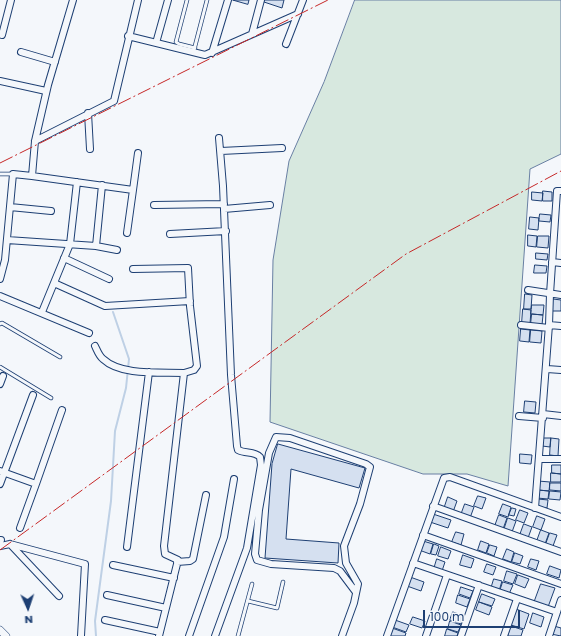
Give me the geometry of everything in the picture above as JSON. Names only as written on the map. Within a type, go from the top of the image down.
[{"type":"street","points":[[2,35],[11,0]]},
{"type":"street","points":[[32,176],[35,140],[46,91],[72,0]]},
{"type":"street","points":[[35,140],[114,101],[128,36],[138,0]]},
{"type":"street","points":[[156,43],[168,0]]},
{"type":"street","points":[[212,53],[228,0]]},
{"type":"street","points":[[252,34],[261,0]]},
{"type":"street","points":[[286,44],[303,0]]},
{"type":"street","points":[[128,36],[180,47],[205,55],[298,14]]},
{"type":"street","points":[[21,52],[55,62]]},
{"type":"street","points":[[0,81],[46,91]]},
{"type":"street","points":[[88,113],[90,149]]},
{"type":"street","points":[[215,636],[247,548],[261,465],[260,457],[257,454],[238,450],[237,446],[231,371],[226,231],[220,138]]},
{"type":"street","points":[[221,151],[282,148]]},
{"type":"street","points":[[127,234],[138,153]]},
{"type":"street","points":[[1,276],[7,240],[13,174],[132,190]]},
{"type":"street","points":[[42,312],[70,244],[77,182]]},
{"type":"street","points":[[96,246],[102,185]]},
{"type":"street","points":[[535,508],[547,369],[552,262],[558,223],[559,191]]},
{"type":"street","points":[[154,206],[270,205]]},
{"type":"street","points":[[10,207],[51,211]]},
{"type":"street","points":[[170,234],[226,231]]},
{"type":"street","points":[[7,240],[96,246],[117,250]]},
{"type":"street","points":[[64,258],[109,279]]},
{"type":"street","points":[[552,262],[561,262]]},
{"type":"street","points":[[95,346],[102,358],[117,368],[149,372],[184,372],[194,370],[197,366],[188,268],[133,269]]},
{"type":"street","points":[[54,284],[105,306],[190,300]]},
{"type":"street","points":[[528,290],[561,295]]},
{"type":"street","points":[[0,296],[42,312],[89,333]]},
{"type":"street","points":[[521,325],[549,327],[561,326]]},
{"type":"street","points":[[547,369],[561,370]]},
{"type":"street","points":[[127,547],[149,372]]},
{"type":"street","points":[[177,562],[176,559],[164,553],[164,546],[184,372]]},
{"type":"street","points":[[0,384],[3,376]]},
{"type":"street","points":[[0,484],[2,472],[33,395]]},
{"type":"street","points":[[20,528],[62,410]]},
{"type":"street","points":[[519,416],[561,416]]},
{"type":"street","points":[[342,636],[354,603],[355,591],[358,584],[346,563],[344,546],[360,504],[370,467],[366,464],[290,438],[276,438],[269,453],[259,510],[255,554],[257,560],[271,564],[334,568],[340,571],[355,591]]},
{"type":"street","points":[[540,459],[561,459]]},
{"type":"street","points":[[2,472],[36,484]]},
{"type":"street","points":[[387,636],[444,478],[450,477],[561,517]]},
{"type":"street","points":[[189,636],[224,537],[234,479]]},
{"type":"street","points":[[177,562],[190,561],[193,559],[206,495]]},
{"type":"street","points":[[433,506],[561,552]]},
{"type":"street","points":[[423,535],[561,584]]},
{"type":"street","points":[[0,542],[85,564],[81,636]]},
{"type":"street","points":[[10,544],[59,596]]},
{"type":"street","points":[[105,620],[160,634],[177,562]]},
{"type":"street","points":[[413,563],[557,612]]},
{"type":"street","points":[[112,565],[174,578]]},
{"type":"street","points":[[426,636],[447,575]]},
{"type":"street","points":[[461,636],[478,585]]},
{"type":"street","points":[[107,595],[166,608]]},
{"type":"street","points":[[504,636],[517,599]]},
{"type":"street","points":[[549,636],[561,600]]},
{"type":"street","points":[[0,630],[6,636]]},
{"type":"lane","points":[[180,47],[176,42],[176,37],[187,0]]},
{"type":"lane","points":[[194,51],[207,0]]},
{"type":"lane","points":[[0,174],[13,174]]},
{"type":"lane","points":[[0,324],[2,323],[60,357]]},
{"type":"lane","points":[[0,367],[51,398]]},
{"type":"lane","points":[[248,601],[277,608],[283,582]]},
{"type":"lane","points":[[238,636],[252,584]]},
{"type":"shaded area","points":[[355,0],[561,0],[561,154],[530,169],[508,486],[467,474],[423,474],[270,422],[273,260],[289,161],[324,82]]},
{"type":"building","points":[[233,0],[249,0],[248,4]]},
{"type":"building","points":[[265,0],[284,0],[282,8],[264,2]]},
{"type":"building","points":[[543,191],[552,192],[552,201],[543,201]]},
{"type":"building","points":[[532,192],[543,193],[542,201],[532,200]]},
{"type":"building","points":[[540,214],[551,215],[550,222],[539,221]]},
{"type":"building","points":[[530,217],[539,218],[538,230],[529,229]]},
{"type":"building","points":[[528,235],[537,236],[536,247],[528,246]]},
{"type":"building","points":[[538,236],[549,236],[548,248],[537,247]]},
{"type":"building","points":[[536,253],[548,254],[547,260],[536,259]]},
{"type":"building","points":[[535,265],[547,266],[546,273],[534,273]]},
{"type":"building","points":[[525,294],[532,295],[531,309],[524,309]]},
{"type":"building","points":[[553,299],[561,300],[561,311],[552,311]]},
{"type":"building","points":[[532,305],[544,305],[543,315],[531,314]]},
{"type":"building","points":[[523,309],[531,310],[530,324],[522,323]]},
{"type":"building","points":[[532,314],[543,315],[542,325],[531,324]]},
{"type":"building","points":[[521,329],[530,330],[529,342],[520,341]]},
{"type":"building","points":[[531,330],[542,331],[541,343],[530,342]]},
{"type":"building","points":[[525,401],[536,402],[535,413],[524,412]]},
{"type":"building","points":[[542,438],[551,438],[550,447],[542,446]]},
{"type":"building","points":[[551,438],[559,439],[558,456],[550,455]]},
{"type":"building","points":[[278,444],[365,468],[359,488],[291,469],[286,539],[339,543],[338,563],[265,558],[272,464]]},
{"type":"building","points":[[520,454],[532,455],[531,464],[520,463]]},
{"type":"building","points":[[552,465],[561,465],[561,474],[552,473]]},
{"type":"building","points":[[551,473],[561,474],[561,482],[551,482]]},
{"type":"building","points":[[538,481],[550,482],[549,491],[538,490]]},
{"type":"building","points":[[550,483],[561,483],[561,491],[550,490]]},
{"type":"building","points":[[538,490],[549,491],[548,499],[537,498]]},
{"type":"building","points":[[550,491],[561,492],[560,500],[549,499]]},
{"type":"building","points":[[478,496],[486,498],[482,509],[474,506]]},
{"type":"building","points":[[448,497],[457,501],[453,512],[444,509]]},
{"type":"building","points":[[538,499],[548,500],[547,508],[537,507]]},
{"type":"building","points":[[465,504],[474,507],[470,518],[461,515]]},
{"type":"building","points":[[503,504],[511,507],[508,517],[499,514]]},
{"type":"building","points":[[512,508],[516,509],[514,516],[509,515]]},
{"type":"building","points":[[520,510],[528,513],[524,523],[516,520]]},
{"type":"building","points":[[433,514],[451,520],[448,528],[430,522]]},
{"type":"building","points":[[499,515],[507,518],[503,529],[495,526]]},
{"type":"building","points":[[537,516],[545,519],[541,530],[533,527]]},
{"type":"building","points":[[508,518],[516,521],[512,532],[504,530]]},
{"type":"building","points":[[524,524],[532,527],[528,538],[520,535]]},
{"type":"building","points":[[541,530],[549,533],[545,544],[537,541]]},
{"type":"building","points":[[456,532],[464,534],[461,545],[452,542]]},
{"type":"building","points":[[550,533],[557,535],[553,546],[546,544]]},
{"type":"building","points":[[423,541],[433,544],[430,554],[419,550]]},
{"type":"building","points":[[481,541],[489,544],[486,553],[478,550]]},
{"type":"building","points":[[434,544],[439,546],[436,555],[431,554]]},
{"type":"building","points":[[490,545],[497,547],[494,556],[487,553]]},
{"type":"building","points":[[441,547],[451,551],[448,559],[438,556]]},
{"type":"building","points":[[507,549],[514,552],[511,562],[503,559]]},
{"type":"building","points":[[515,553],[523,556],[520,564],[512,562]]},
{"type":"building","points":[[463,555],[474,559],[471,568],[460,565]]},
{"type":"building","points":[[437,559],[445,562],[442,571],[434,569]]},
{"type":"building","points":[[531,559],[539,561],[536,570],[528,567]]},
{"type":"building","points":[[487,564],[496,567],[493,575],[484,572]]},
{"type":"building","points":[[550,566],[561,570],[559,578],[547,574]]},
{"type":"building","points":[[507,571],[517,574],[513,584],[504,581]]},
{"type":"building","points":[[518,575],[529,579],[525,588],[515,584]]},
{"type":"building","points":[[410,577],[424,582],[421,591],[407,586]]},
{"type":"building","points":[[494,579],[502,581],[499,591],[491,589]]},
{"type":"building","points":[[503,582],[513,585],[509,594],[500,591]]},
{"type":"building","points":[[541,584],[555,588],[548,607],[534,603]]},
{"type":"building","points":[[461,587],[473,591],[470,598],[459,594]]},
{"type":"building","points":[[482,594],[495,599],[492,606],[479,602]]},
{"type":"building","points":[[458,595],[470,599],[467,607],[456,603]]},
{"type":"building","points":[[479,602],[492,607],[489,615],[476,610]]},
{"type":"building","points":[[516,609],[529,614],[524,629],[511,625]]},
{"type":"building","points":[[453,612],[464,616],[461,624],[450,620]]},
{"type":"building","points":[[533,613],[544,617],[541,627],[530,623]]},
{"type":"building","points":[[413,617],[425,621],[422,628],[410,624]]},
{"type":"building","points":[[395,620],[409,625],[406,632],[392,627]]},
{"type":"building","points":[[450,621],[461,625],[458,632],[448,629]]},
{"type":"building","points":[[511,626],[523,630],[521,636],[508,636]]},
{"type":"building","points":[[554,626],[561,628],[561,636],[551,634]]},
{"type":"building","points":[[392,628],[406,633],[405,636],[390,636]]},
{"type":"building","points":[[447,629],[458,633],[457,636],[445,636]]},
{"type":"waterway","points":[[96,636],[95,621],[111,501],[115,431],[126,388],[129,359],[113,312]]},
{"type":"power","points":[[0,163],[328,0]]},
{"type":"power","points":[[0,550],[406,254],[561,171]]}]
